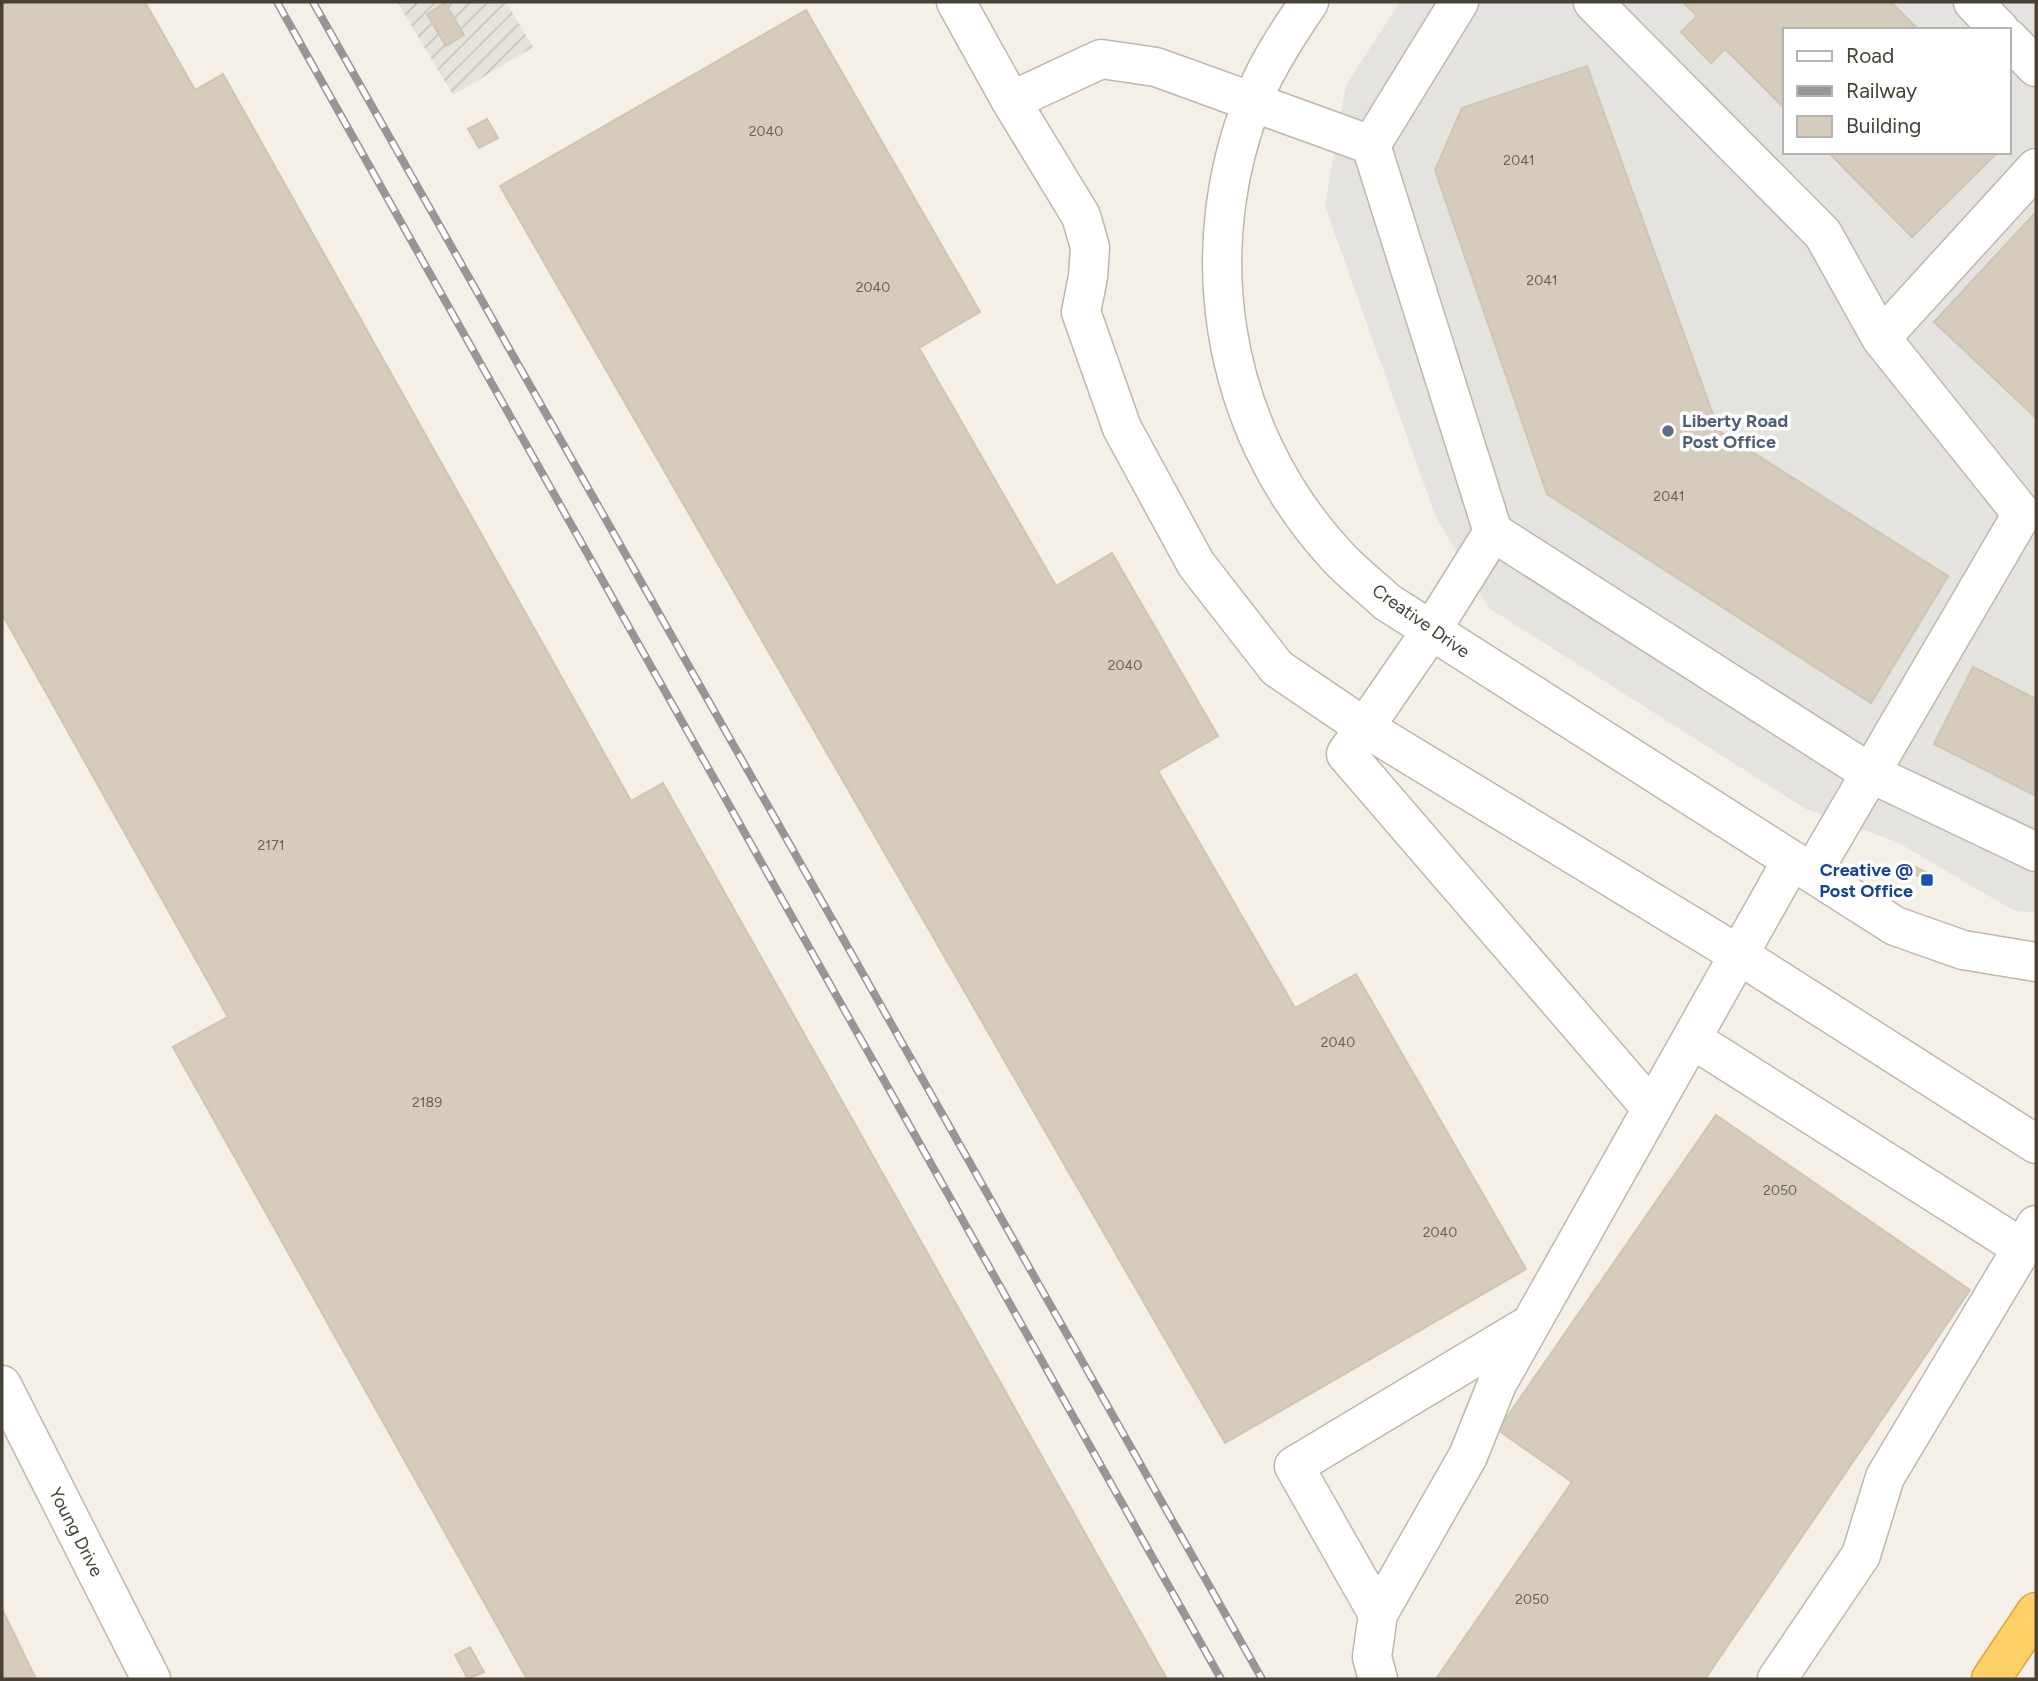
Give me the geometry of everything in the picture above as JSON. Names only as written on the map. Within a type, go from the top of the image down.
[{"type":"highway","points":[[1991,1679],[2036,1612]]},
{"type":"street","points":[[957,2],[1011,101],[1081,216],[1090,247],[1088,277],[1081,312],[1122,428],[1196,564],[1277,668],[1364,727],[1739,955],[2036,1144]]},
{"type":"street","name":"Creative Drive","points":[[1309,2],[1281,44],[1260,84],[1238,148],[1226,197],[1221,258],[1224,310],[1236,375],[1258,436],[1293,500],[1336,555],[1387,602],[1895,926],[1963,950],[2036,962]]},
{"type":"street","points":[[1459,2],[1371,145],[1493,532],[1870,773],[2036,852]]},
{"type":"street","points":[[1378,1679],[1372,1657],[1378,1614],[1468,1457],[1497,1384],[1739,955],[1870,773],[2022,514],[1881,338],[1823,234],[1593,2]]},
{"type":"street","points":[[1973,2],[1998,28]]},
{"type":"street","points":[[2010,40],[2036,67]]},
{"type":"street","points":[[1011,101],[1101,59],[1156,67],[1371,145]]},
{"type":"street","points":[[1881,338],[2036,168]]},
{"type":"street","points":[[1493,532],[1431,631],[1346,754],[1652,1110]]},
{"type":"street","points":[[1692,1039],[2029,1236],[1885,1477],[1861,1555],[1777,1679]]},
{"type":"street","points":[[1378,1614],[1294,1466],[1531,1324]]},
{"type":"street","name":"Young Drive","points":[[2,1385],[151,1679]]},
{"type":"shaded area","points":[[397,2],[506,2],[533,47],[453,95]]},
{"type":"shaded area","points":[[1400,2],[2036,2],[2036,913],[2013,910],[1897,842],[1806,809],[1489,608],[1435,515],[1325,206],[1346,85]]},
{"type":"building","points":[[2,2],[145,2],[195,90],[223,74],[631,801],[663,783],[1167,1679],[527,1679],[173,1047],[228,1017],[2,614]]},
{"type":"building","points":[[1683,2],[1891,2],[1917,28],[1783,28],[1783,107],[1725,49],[1711,63],[1681,32],[1697,16]]},
{"type":"building","points":[[445,3],[464,35],[446,46],[427,14]]},
{"type":"building","points":[[806,10],[980,312],[919,348],[1056,586],[1112,553],[1218,736],[1158,771],[1295,1008],[1356,974],[1526,1269],[1225,1443],[500,186]]},
{"type":"building","points":[[1587,66],[1719,431],[1948,576],[1871,703],[1547,494],[1435,170],[1462,108]]},
{"type":"building","points":[[487,119],[498,138],[479,148],[468,129]]},
{"type":"building","points":[[1830,154],[1996,154],[1912,237]]},
{"type":"building","points":[[2036,212],[2036,418],[1934,322]]},
{"type":"building","points":[[1973,667],[2036,699],[2036,796],[1934,744]]},
{"type":"building","points":[[1915,867],[1928,873],[1925,879],[1912,873]]},
{"type":"building","points":[[1716,1115],[1970,1290],[1705,1679],[1436,1679],[1572,1482],[1498,1430]]},
{"type":"building","points":[[2,1609],[36,1679],[2,1679]]},
{"type":"building","points":[[470,1647],[484,1672],[468,1679],[455,1655]]},
{"type":"railway","points":[[277,2],[1221,1679]]},
{"type":"railway","points":[[313,2],[1262,1679]]},
{"type":"place","name":"Liberty Road Post Office","points":[[1668,431]]},
{"type":"place","name":"Creative @ Post Office","points":[[1927,880]]}]
